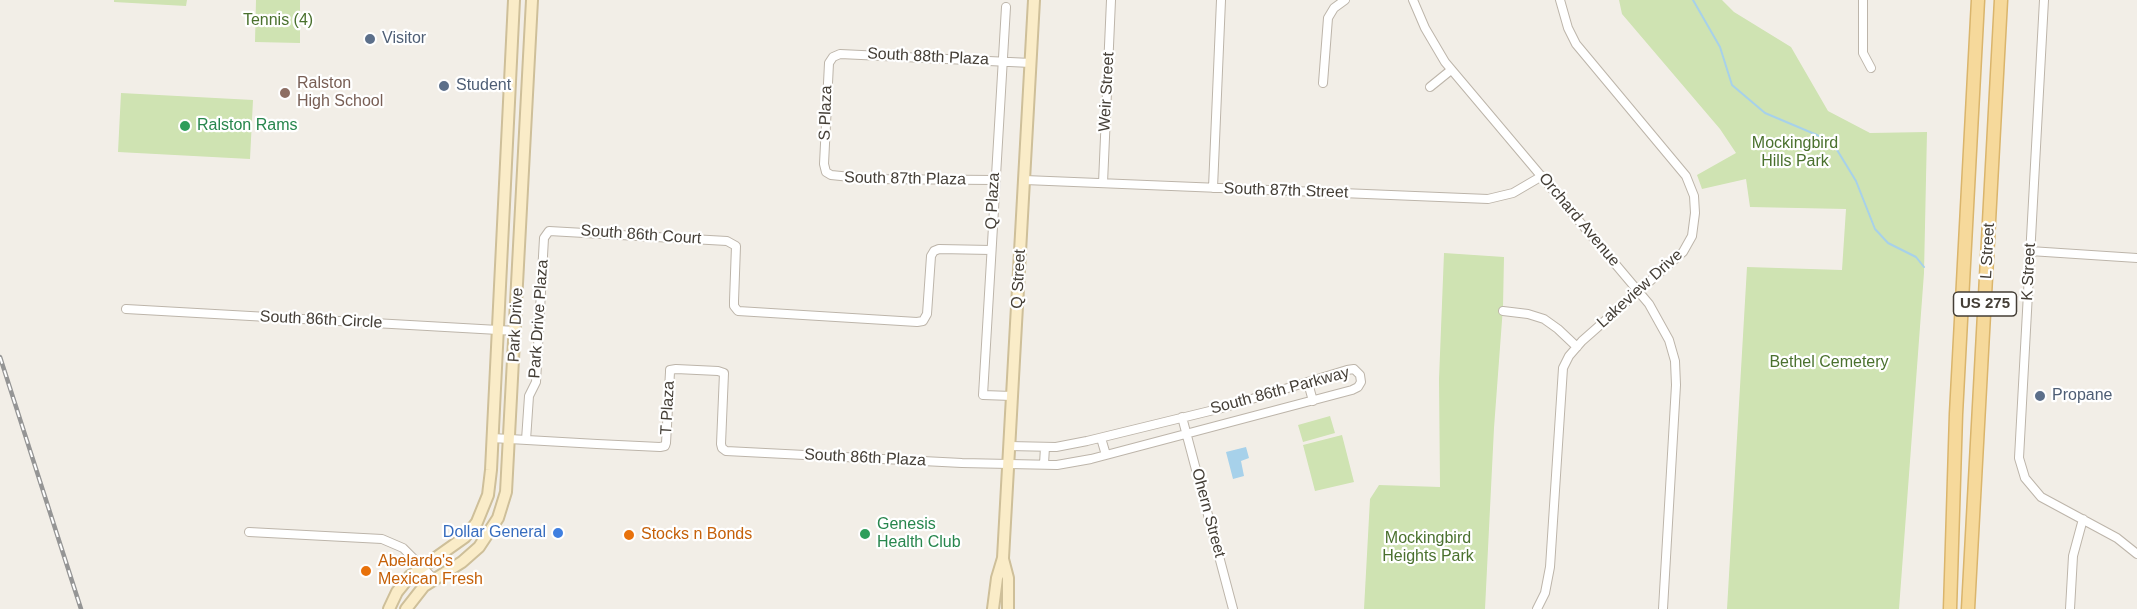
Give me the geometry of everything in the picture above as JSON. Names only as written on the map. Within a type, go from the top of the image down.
[{"type":"main road","name":"L Street","points":[[1950,609],[1956,414],[1978,0]]},
{"type":"main road","name":"L Street","points":[[1968,609],[2001,0]]},
{"type":"street","name":"Park Drive","points":[[389,609],[403,584],[423,566],[465,537],[477,522],[488,495],[514,0]]},
{"type":"street","name":"Park Drive","points":[[406,609],[417,594],[434,579],[472,554],[492,530],[506,492],[532,0]]},
{"type":"street","name":"Q Street","points":[[993,609],[997,578],[1003,558],[1034,0]]},
{"type":"street","name":"Weir Street","points":[[1103,183],[1111,0]]},
{"type":"street","points":[[1212,188],[1221,0]]},
{"type":"street","points":[[1323,83],[1328,18],[1334,8],[1345,0]]},
{"type":"street","name":"Orchard Avenue","points":[[1413,0],[1425,28],[1451,69],[1639,292],[1666,331],[1673,350],[1676,371],[1664,609]]},
{"type":"street","name":"Lakeview Drive","points":[[1537,609],[1545,593],[1550,567],[1561,378],[1569,356],[1674,262],[1686,248],[1693,231],[1694,196],[1686,176],[1576,44],[1560,0]]},
{"type":"street","points":[[1863,0],[1863,53],[1871,68]]},
{"type":"street","name":"K Street","points":[[2044,0],[2019,458],[2025,478],[2035,492],[2117,538],[2137,554]]},
{"type":"street","name":"Q Plaza","points":[[1006,7],[983,395],[1012,396]]},
{"type":"street","name":"South 88th Plaza","points":[[829,63],[833,57],[840,54],[1031,63]]},
{"type":"street","name":"S Plaza","points":[[824,164],[829,63]]},
{"type":"street","points":[[1431,87],[1451,69]]},
{"type":"street","name":"South 87th Plaza","points":[[824,164],[826,172],[835,177],[994,180]]},
{"type":"street","name":"South 87th Street","points":[[1024,180],[1488,199],[1514,193],[1542,176]]},
{"type":"street","name":"South 86th Court","points":[[547,232],[552,229],[727,240],[735,244],[734,301],[737,309],[742,312],[917,322],[923,321],[927,314],[931,256],[934,251],[939,249],[991,250]]},
{"type":"street","name":"Park Drive Plaza","points":[[526,440],[529,396],[536,382],[544,238],[547,232]]},
{"type":"street","points":[[2030,251],[2137,258]]},
{"type":"street","name":"South 86th Circle","points":[[126,309],[516,331]]},
{"type":"street","points":[[1503,311],[1528,314],[1544,319],[1577,347]]},
{"type":"street","name":"South 86th Parkway","points":[[1009,446],[1056,447],[1101,438],[1222,408],[1354,369],[1360,375],[1361,382],[1352,390],[1106,455],[1057,465],[1009,464]]},
{"type":"street","name":"T Plaza","points":[[526,440],[664,446],[670,370],[708,370],[724,373],[723,448]]},
{"type":"street","points":[[1308,383],[1313,400]]},
{"type":"street","points":[[1222,408],[1228,423]]},
{"type":"street","name":"Ohern Street","points":[[1182,417],[1233,609]]},
{"type":"street","points":[[492,438],[526,440]]},
{"type":"street","points":[[1101,438],[1106,455]]},
{"type":"street","points":[[1044,464],[1045,447]]},
{"type":"street","name":"South 86th Plaza","points":[[723,448],[726,451],[1009,464]]},
{"type":"street","points":[[2070,609],[2073,556],[2083,519]]},
{"type":"street","points":[[249,532],[382,539],[397,544],[423,566],[434,579]]},
{"type":"street","name":"Q Street","points":[[1003,558],[1008,578],[1008,609]]},
{"type":"green space","points":[[114,0],[187,0],[186,6],[114,2]]},
{"type":"green space","name":"Tennis (4)","points":[[256,0],[300,0],[300,43],[255,42]]},
{"type":"green space","name":"Bethel Cemetery","points":[[1619,0],[1722,0],[1734,12],[1791,47],[1828,111],[1870,133],[1927,132],[1924,273],[1899,609],[1727,609],[1747,267],[1842,270],[1846,209],[1750,207],[1746,179],[1702,189],[1697,175],[1736,153],[1720,129],[1622,14]]},
{"type":"green space","name":"Ralston Rams","points":[[121,93],[253,100],[250,159],[118,152]]},
{"type":"green space","name":"Mockingbird Heights Park","points":[[1444,253],[1504,257],[1485,609],[1364,609],[1370,499],[1379,485],[1440,487],[1439,379]]},
{"type":"green space","points":[[1330,416],[1335,433],[1303,442],[1298,425]]},
{"type":"green space","points":[[1342,435],[1354,482],[1315,491],[1303,445]]},
{"type":"water","points":[[1246,447],[1249,458],[1241,461],[1244,476],[1233,479],[1226,452]]},
{"type":"waterway","points":[[1693,0],[1720,47],[1732,85],[1765,113],[1817,135],[1834,145],[1856,181],[1875,229],[1888,243],[1916,257],[1924,267]]},
{"type":"railway","points":[[0,357],[81,609]]},
{"type":"place","name":"Visitor","points":[[370,39]]},
{"type":"place","name":"Student","points":[[444,86]]},
{"type":"place","name":"Ralston High School","points":[[285,93]]},
{"type":"place","name":"Ralston Rams","points":[[185,126]]},
{"type":"place","name":"Propane","points":[[2040,396]]},
{"type":"place","name":"Dollar General","points":[[558,533]]},
{"type":"place","name":"Genesis Health Club","points":[[865,534]]},
{"type":"place","name":"Stocks n Bonds","points":[[629,535]]},
{"type":"place","name":"Abelardo's Mexican Fresh","points":[[366,571]]},
{"type":"park label","name":"Mockingbird Hills Park","points":[[1795,153]]}]
